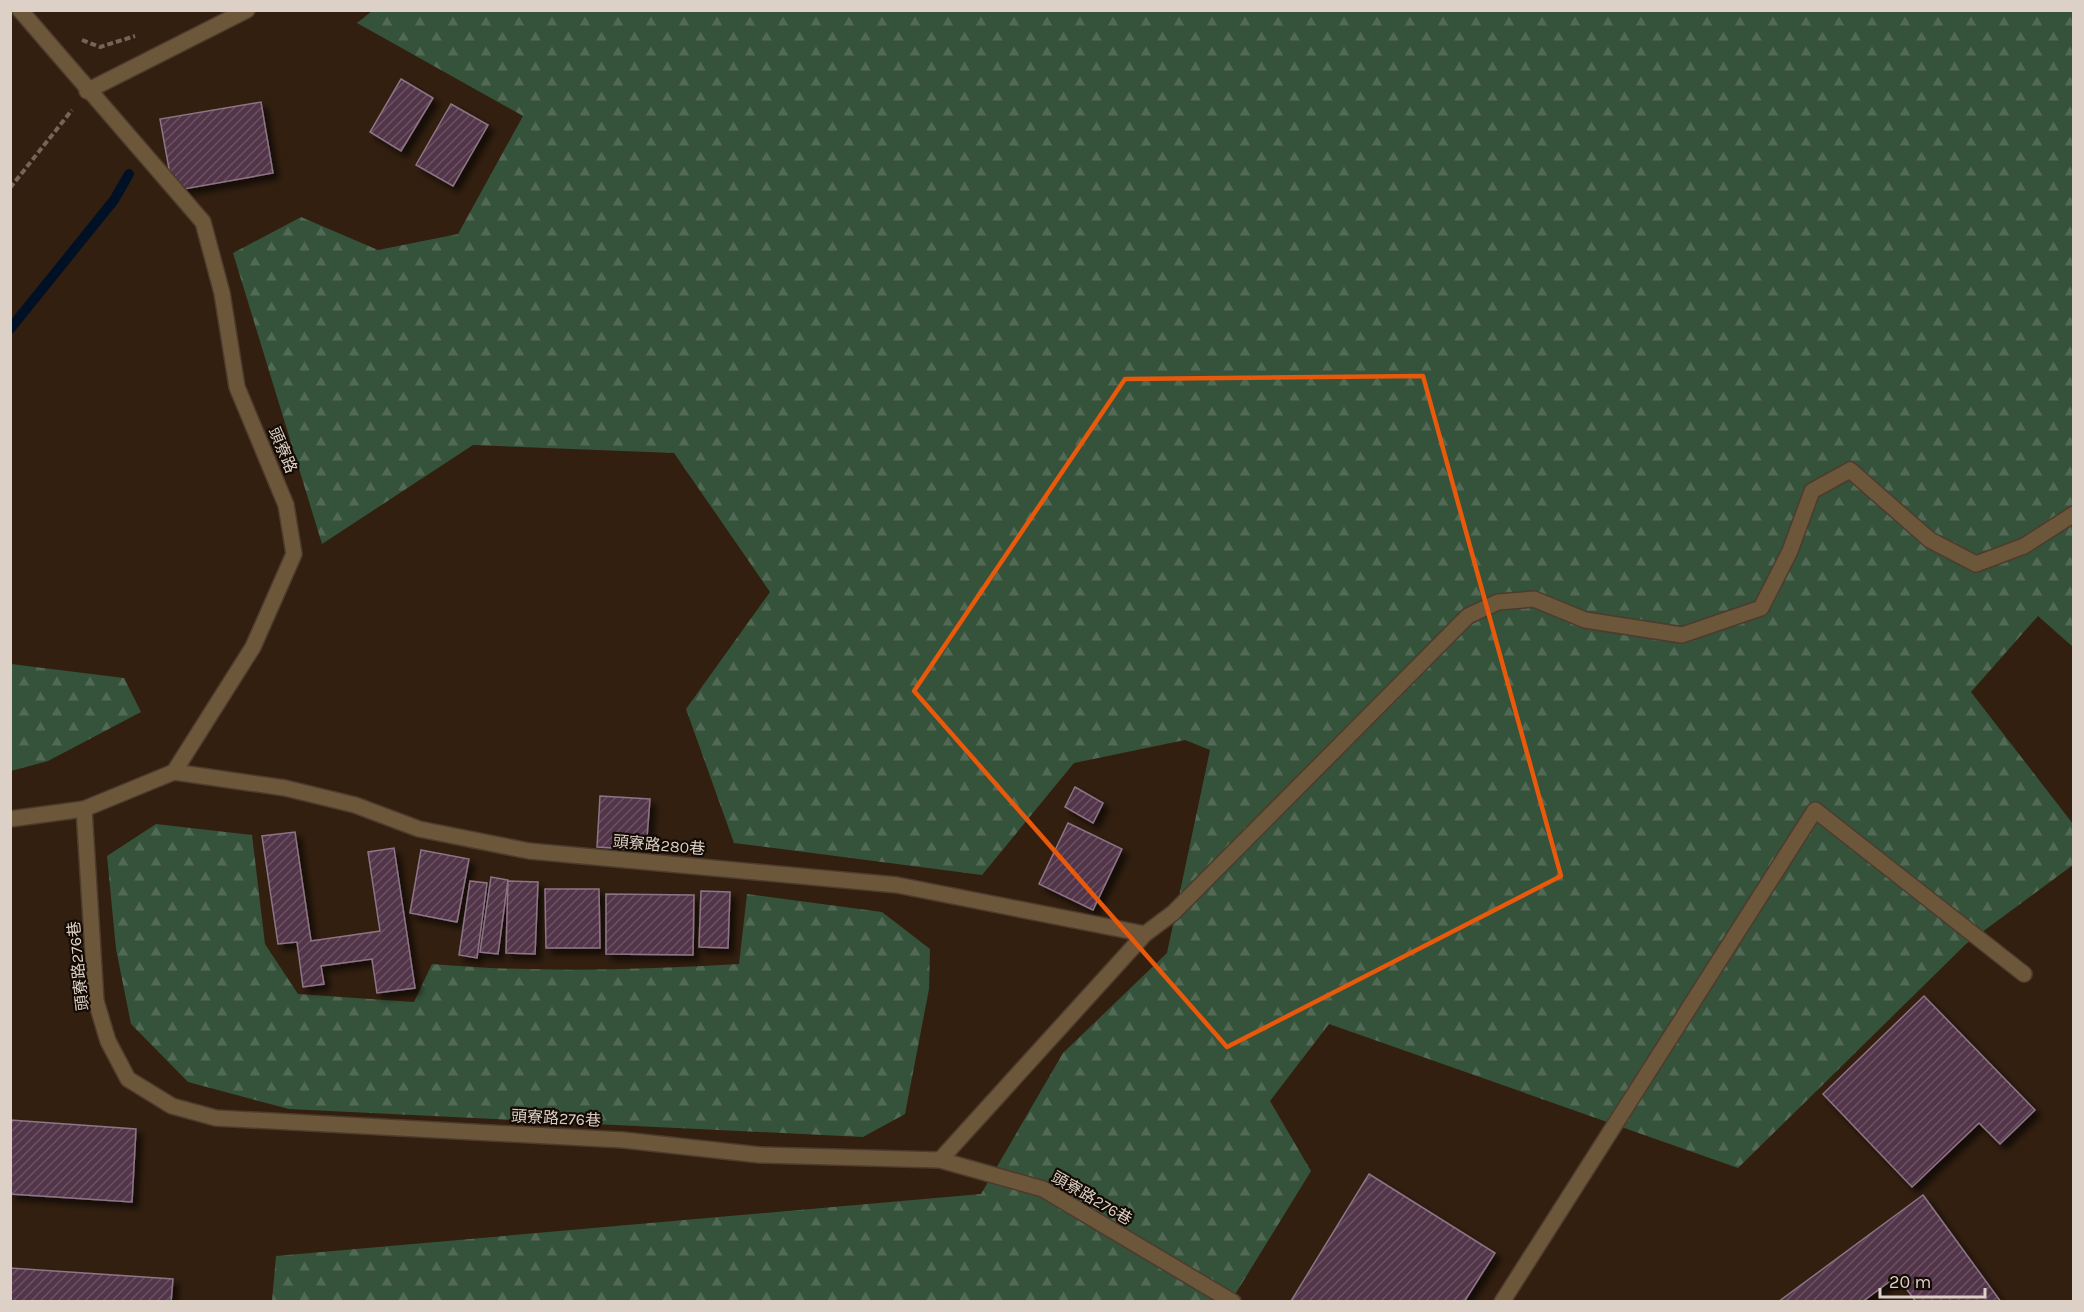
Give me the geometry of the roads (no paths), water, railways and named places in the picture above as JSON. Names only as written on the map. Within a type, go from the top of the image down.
[{"type":"street","name":"頭寮路","points":[[20,10],[87,91],[203,222],[222,293],[237,387],[286,505],[294,554],[253,647],[174,772]]},
{"type":"street","points":[[87,91],[247,10]]},
{"type":"street","points":[[940,1160],[1145,934],[1173,913],[1468,616],[1498,602],[1534,599],[1585,620],[1682,635],[1761,609],[1790,552],[1812,491],[1850,470],[1930,540],[1976,564],[2024,546],[2073,514]]},
{"type":"street","points":[[10,819],[84,809],[174,772]]},
{"type":"street","name":"頭寮路280巷","points":[[174,772],[285,788],[355,805],[419,829],[529,851],[897,885],[1145,934]]},
{"type":"street","name":"頭寮路276巷","points":[[84,809],[96,1001],[108,1041],[128,1079],[172,1106],[216,1118],[623,1140],[760,1155],[940,1160],[1043,1189],[1233,1302]]},
{"type":"street","points":[[1502,1302],[1815,810],[2024,974]]},
{"type":"waterway","points":[[10,329],[114,200],[129,174]]}]
